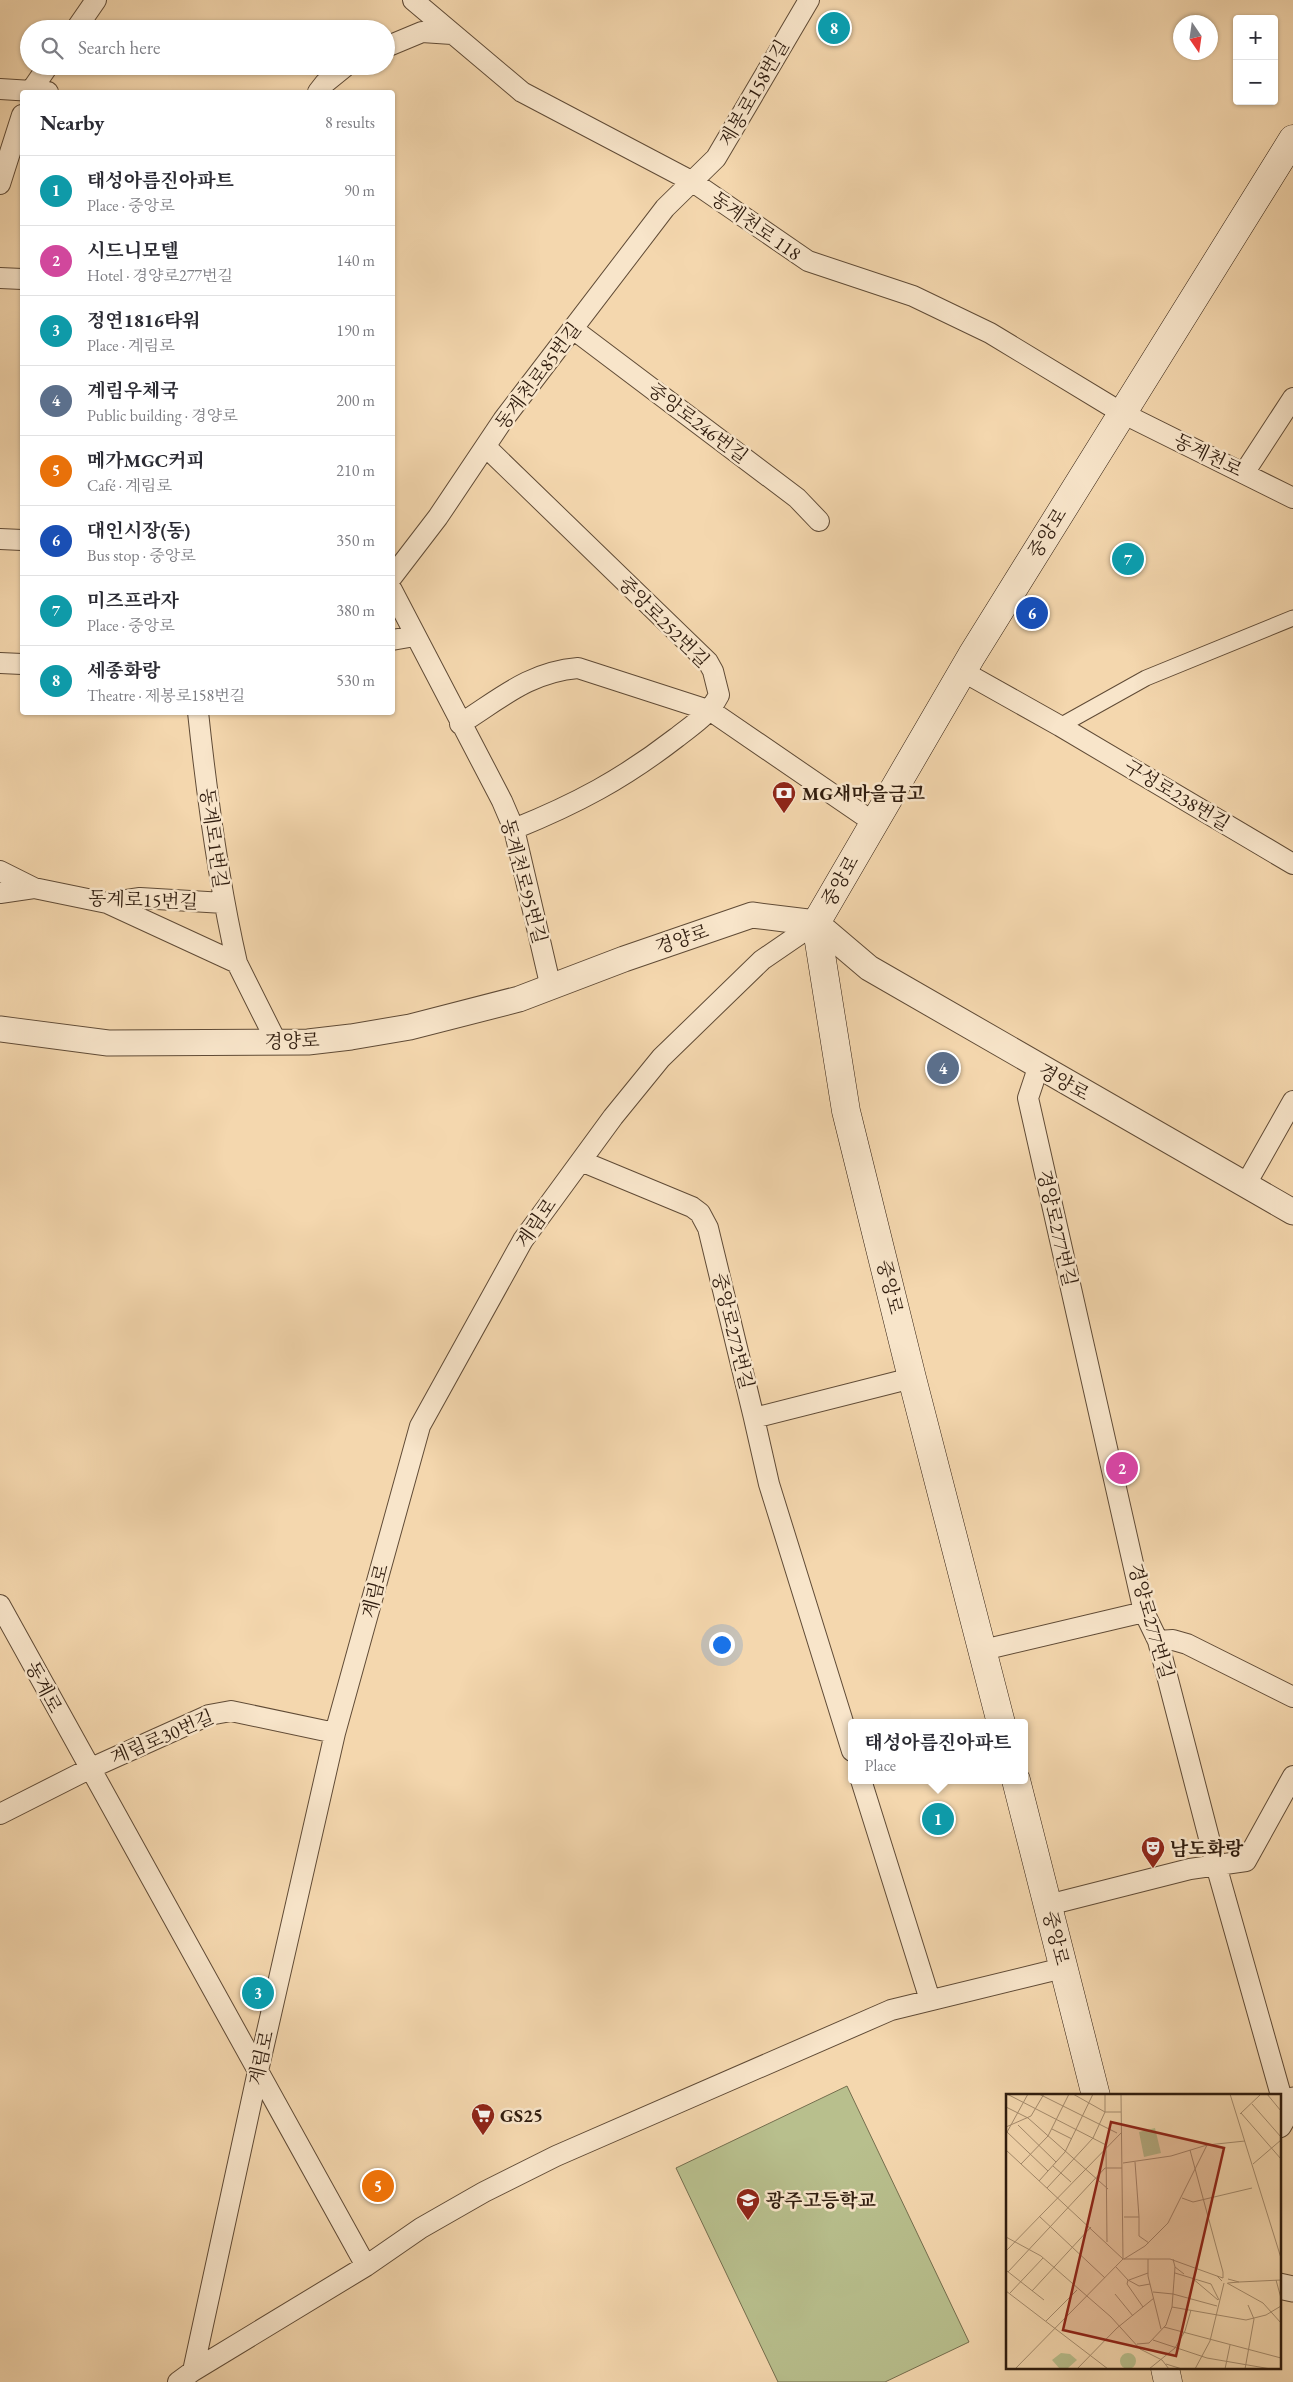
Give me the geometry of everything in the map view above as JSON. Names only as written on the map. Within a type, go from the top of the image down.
[{"type":"main road","name":"중앙로","points":[[1000,1719],[912,1378],[846,1111],[816,923],[962,671],[1293,139]]},
{"type":"main road","name":"중앙로","points":[[1017,1784],[1095,2094]]},
{"type":"street","points":[[82,20],[96,0]]},
{"type":"street","name":"동계천로 118","points":[[412,0],[522,92],[693,182],[808,261],[914,296],[982,330],[1122,413]]},
{"type":"street","name":"제봉로158번길","points":[[693,182],[716,158],[809,0]]},
{"type":"street","points":[[395,43],[422,32],[452,34]]},
{"type":"street","points":[[37,90],[44,75]]},
{"type":"street","points":[[320,90],[335,75]]},
{"type":"street","points":[[0,89],[20,91]]},
{"type":"street","points":[[0,184],[20,121]]},
{"type":"street","name":"동계천로85번길","points":[[395,573],[486,447],[503,420],[665,208],[693,182]]},
{"type":"street","points":[[0,278],[20,278]]},
{"type":"street","name":"중앙로246번길","points":[[574,329],[797,498],[819,521]]},
{"type":"street","points":[[1244,473],[1293,398]]},
{"type":"street","name":"동계천로","points":[[1122,413],[1293,498]]},
{"type":"street","name":"중앙로252번길","points":[[486,447],[708,662],[714,671],[719,695],[711,711]]},
{"type":"street","points":[[0,539],[20,540]]},
{"type":"street","name":"동계천로95번길","points":[[395,596],[460,724],[502,801],[514,829],[552,988]]},
{"type":"street","points":[[1060,726],[1146,678],[1293,618]]},
{"type":"street","points":[[395,639],[415,636]]},
{"type":"street","points":[[0,663],[20,664]]},
{"type":"street","points":[[460,724],[519,685],[558,669],[578,668],[711,711],[873,822]]},
{"type":"street","name":"구성로238번길","points":[[962,671],[1060,726],[1293,864]]},
{"type":"street","points":[[514,829],[561,810],[598,792],[641,765],[711,711]]},
{"type":"street","name":"동계로1번길","points":[[198,715],[209,814],[224,903],[237,962],[277,1043]]},
{"type":"street","name":"동계로15번길","points":[[0,871],[34,888],[107,903],[140,898],[224,903]]},
{"type":"street","name":"동계로15번길","points":[[0,892],[34,888]]},
{"type":"street","points":[[107,903],[237,962]]},
{"type":"street","name":"경양로","points":[[0,1029],[108,1043],[277,1043],[352,1037],[410,1027],[474,1012],[552,988],[624,959],[752,915],[816,923],[869,968],[1038,1068],[1293,1212]]},
{"type":"street","name":"계림로","points":[[186,2377],[335,1733],[420,1426],[523,1240],[613,1117],[655,1066],[700,1019],[762,960],[816,923]]},
{"type":"street","name":"경양로277번길","points":[[1038,1068],[1028,1098],[1144,1612],[1158,1641],[1216,1865],[1288,2113]]},
{"type":"street","points":[[1246,1184],[1293,1101]]},
{"type":"street","name":"중앙로272번길","points":[[581,1161],[692,1207],[704,1220],[769,1484],[848,1739]]},
{"type":"street","points":[[754,1418],[912,1378]]},
{"type":"street","name":"동계로","points":[[0,1605],[89,1769],[366,2266]]},
{"type":"street","points":[[983,1650],[1144,1612]]},
{"type":"street","points":[[1158,1641],[1173,1640],[1187,1644],[1293,1697]]},
{"type":"street","name":"계림로30번길","points":[[0,1814],[89,1769],[217,1713],[230,1711],[335,1733]]},
{"type":"street","points":[[1048,1904],[1190,1869],[1246,1861],[1293,1776]]},
{"type":"street","points":[[862,1784],[930,2000]]},
{"type":"street","points":[[186,2377],[366,2266],[422,2228],[484,2192],[556,2156],[891,2010],[1063,1968]]},
{"type":"street","points":[[1280,2286],[1293,2289]]},
{"type":"green space","points":[[847,2086],[969,2342],[885,2382],[778,2382],[676,2168]]},
{"type":"place","name":"세종화랑","points":[[834,28]]},
{"type":"place","name":"미즈프라자","points":[[1128,559]]},
{"type":"place","name":"대인시장(동)","points":[[1032,613]]},
{"type":"place","name":"MG새마을금고","points":[[784,814]]},
{"type":"place","name":"계림우체국","points":[[943,1068]]},
{"type":"place","name":"시드니모텔","points":[[1122,1468]]},
{"type":"place","name":"태성아름진아파트","points":[[938,1819]]},
{"type":"place","name":"남도화랑","points":[[1153,1869]]},
{"type":"place","name":"정연1816타워","points":[[258,1993]]},
{"type":"place","name":"GS25","points":[[483,2136]]},
{"type":"place","name":"메가MGC커피","points":[[378,2186]]},
{"type":"place","name":"광주고등학교","points":[[748,2221]]}]
